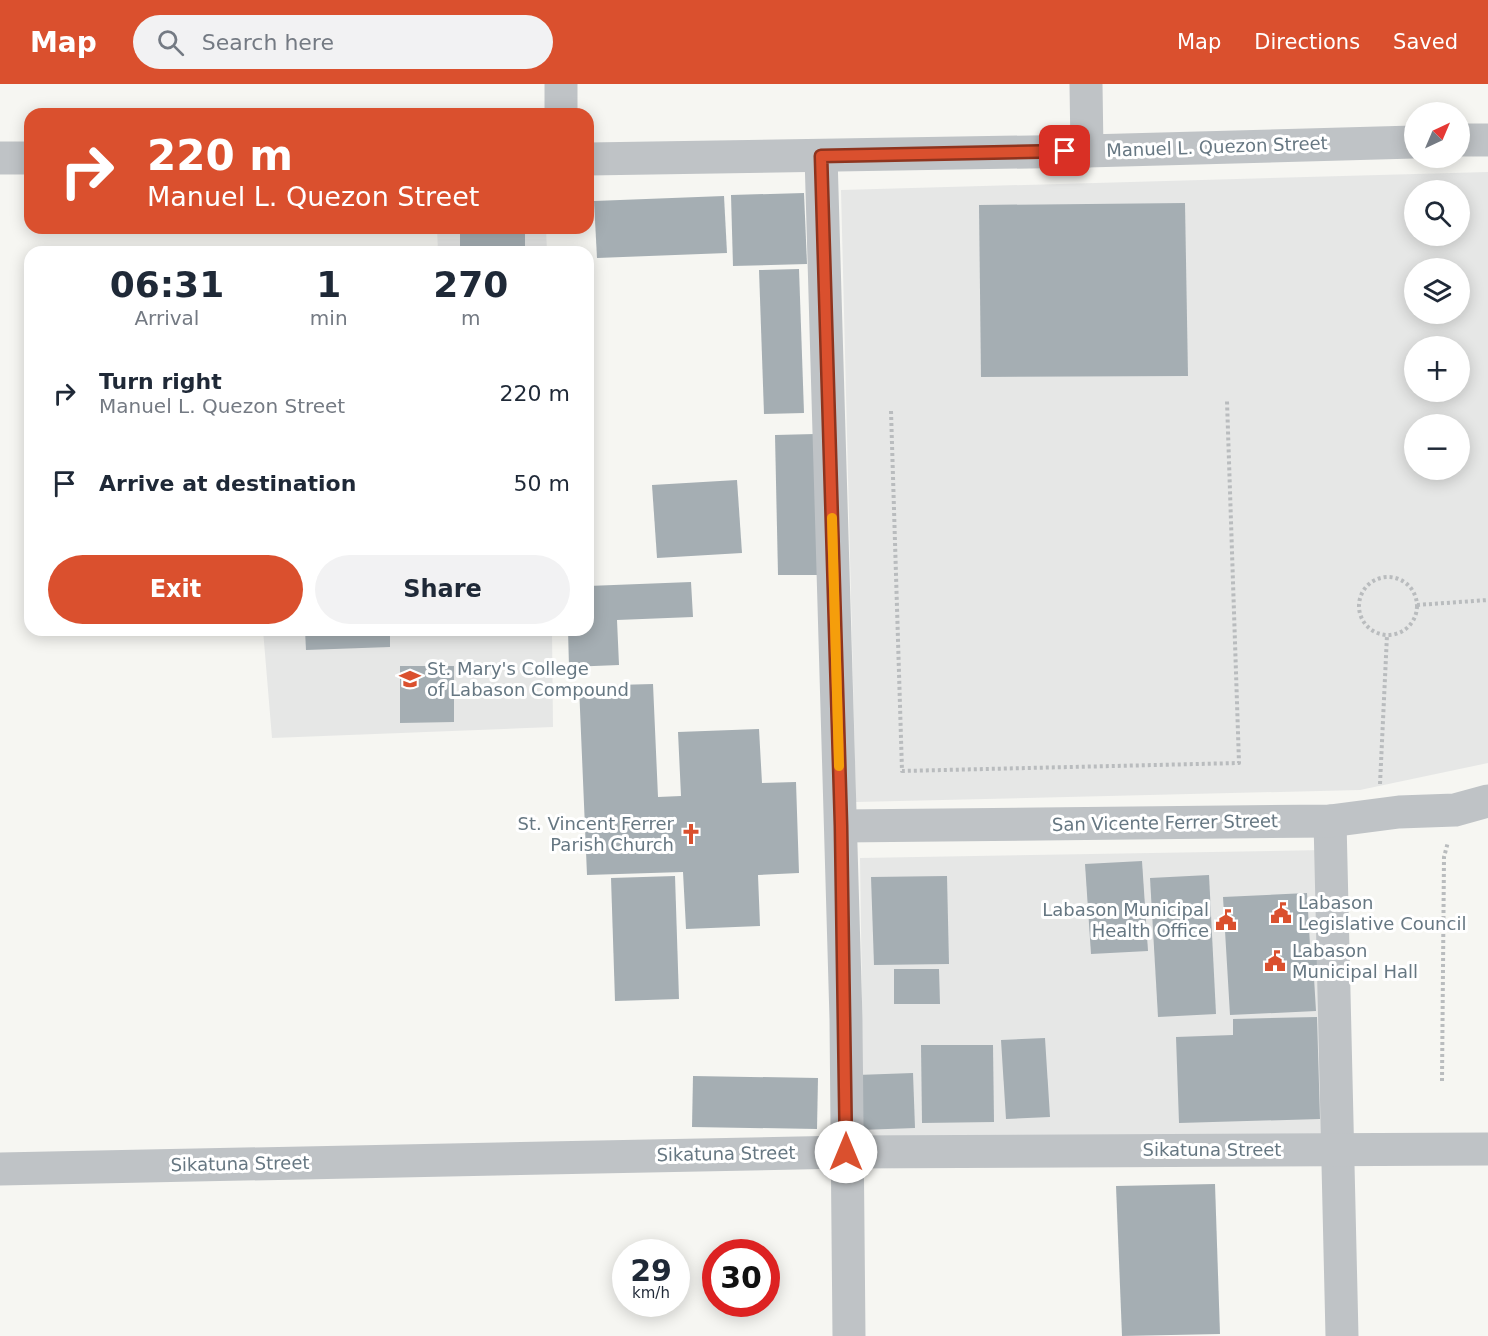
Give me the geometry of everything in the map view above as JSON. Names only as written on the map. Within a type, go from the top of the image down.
[{"type":"street","points":[[561,84],[561,108]]},
{"type":"street","points":[[1086,84],[1087,151]]},
{"type":"street","points":[[1470,140],[1488,140]]},
{"type":"street","name":"Manuel L. Quezon Street","points":[[594,159],[1087,151],[1404,142]]},
{"type":"street","points":[[821,156],[841,826],[849,1336]]},
{"type":"street","points":[[0,158],[24,158]]},
{"type":"street","name":"San Vicente Ferrer Street","points":[[841,826],[1330,821],[1379,814],[1455,810],[1488,801]]},
{"type":"street","points":[[1330,821],[1342,1336]]},
{"type":"street","name":"Sikatuna Street","points":[[0,1169],[846,1152],[1488,1149]]},
{"type":"path","points":[[891,411],[902,771],[1239,763],[1227,401]]},
{"type":"path","points":[[1388,576],[1398,578],[1408,584],[1417,605],[1415,616],[1409,627],[1400,633],[1387,635],[1374,632],[1364,624],[1358,612],[1359,599],[1369,582],[1388,576]]},
{"type":"path","points":[[1417,605],[1488,600]]},
{"type":"path","points":[[1379,814],[1387,635]]},
{"type":"path","points":[[1442,1081],[1444,857],[1455,810]]},
{"type":"shaded area","points":[[1488,172],[1488,763],[1360,790],[856,802],[841,190]]},
{"type":"shaded area","points":[[437,234],[546,234],[547,246],[438,246]]},
{"type":"shaded area","name":"St. Mary's College of Labason Compound","points":[[264,636],[552,636],[553,727],[272,738]]},
{"type":"shaded area","points":[[1325,850],[1334,1139],[864,1143],[860,858]]},
{"type":"building","points":[[804,193],[807,264],[733,266],[731,195]]},
{"type":"building","points":[[724,196],[727,253],[597,258],[594,201]]},
{"type":"building","points":[[1185,203],[1188,376],[981,377],[979,205]]},
{"type":"building","points":[[460,234],[525,234],[525,246],[460,246]]},
{"type":"building","points":[[799,269],[804,413],[764,414],[759,270]]},
{"type":"building","points":[[815,434],[819,575],[778,575],[775,435]]},
{"type":"building","points":[[737,480],[742,553],[657,558],[652,485]]},
{"type":"building","points":[[691,582],[693,617],[617,620],[619,665],[569,667],[568,636],[594,636],[594,586]]},
{"type":"building","points":[[305,636],[390,636],[390,647],[306,650]]},
{"type":"building","points":[[400,666],[454,666],[454,722],[400,723]]},
{"type":"building","name":"St. Vincent Ferrer Parish Church","points":[[653,684],[658,797],[681,796],[678,732],[759,729],[762,783],[796,782],[799,873],[758,875],[760,926],[686,929],[683,872],[587,875],[579,686]]},
{"type":"building","points":[[1142,861],[1148,951],[1091,954],[1085,864]]},
{"type":"building","points":[[1209,875],[1216,1014],[1158,1017],[1150,878]]},
{"type":"building","points":[[675,876],[679,999],[615,1001],[611,878]]},
{"type":"building","points":[[947,876],[949,964],[874,965],[871,877]]},
{"type":"building","name":"Labason Municipal Hall","points":[[1307,893],[1310,945],[1322,945],[1324,977],[1314,978],[1316,1011],[1230,1015],[1223,897]]},
{"type":"building","points":[[894,969],[939,969],[940,1004],[894,1004]]},
{"type":"building","points":[[1317,1017],[1320,1119],[1179,1123],[1176,1037],[1233,1035],[1233,1019]]},
{"type":"building","points":[[1045,1038],[1050,1117],[1006,1119],[1001,1040]]},
{"type":"building","points":[[921,1045],[993,1045],[994,1122],[922,1123]]},
{"type":"building","points":[[913,1073],[915,1128],[860,1130],[857,1075]]},
{"type":"building","points":[[693,1076],[818,1078],[817,1129],[692,1127]]},
{"type":"building","points":[[1215,1184],[1220,1334],[1122,1336],[1116,1186]]},
{"type":"slow traffic","points":[[832,518],[839,766]]},
{"type":"place","name":"St. Mary's College of Labason Compound","points":[[410,679]]},
{"type":"place","name":"St. Vincent Ferrer Parish Church","points":[[691,834]]},
{"type":"place","name":"Labason Legislative Council","points":[[1281,913]]},
{"type":"place","name":"Labason Municipal Health Office","points":[[1226,920]]},
{"type":"place","name":"Labason Municipal Hall","points":[[1275,961]]},
{"type":"route","points":[[846,1152],[846,1019],[821,156],[1065,151]]}]
